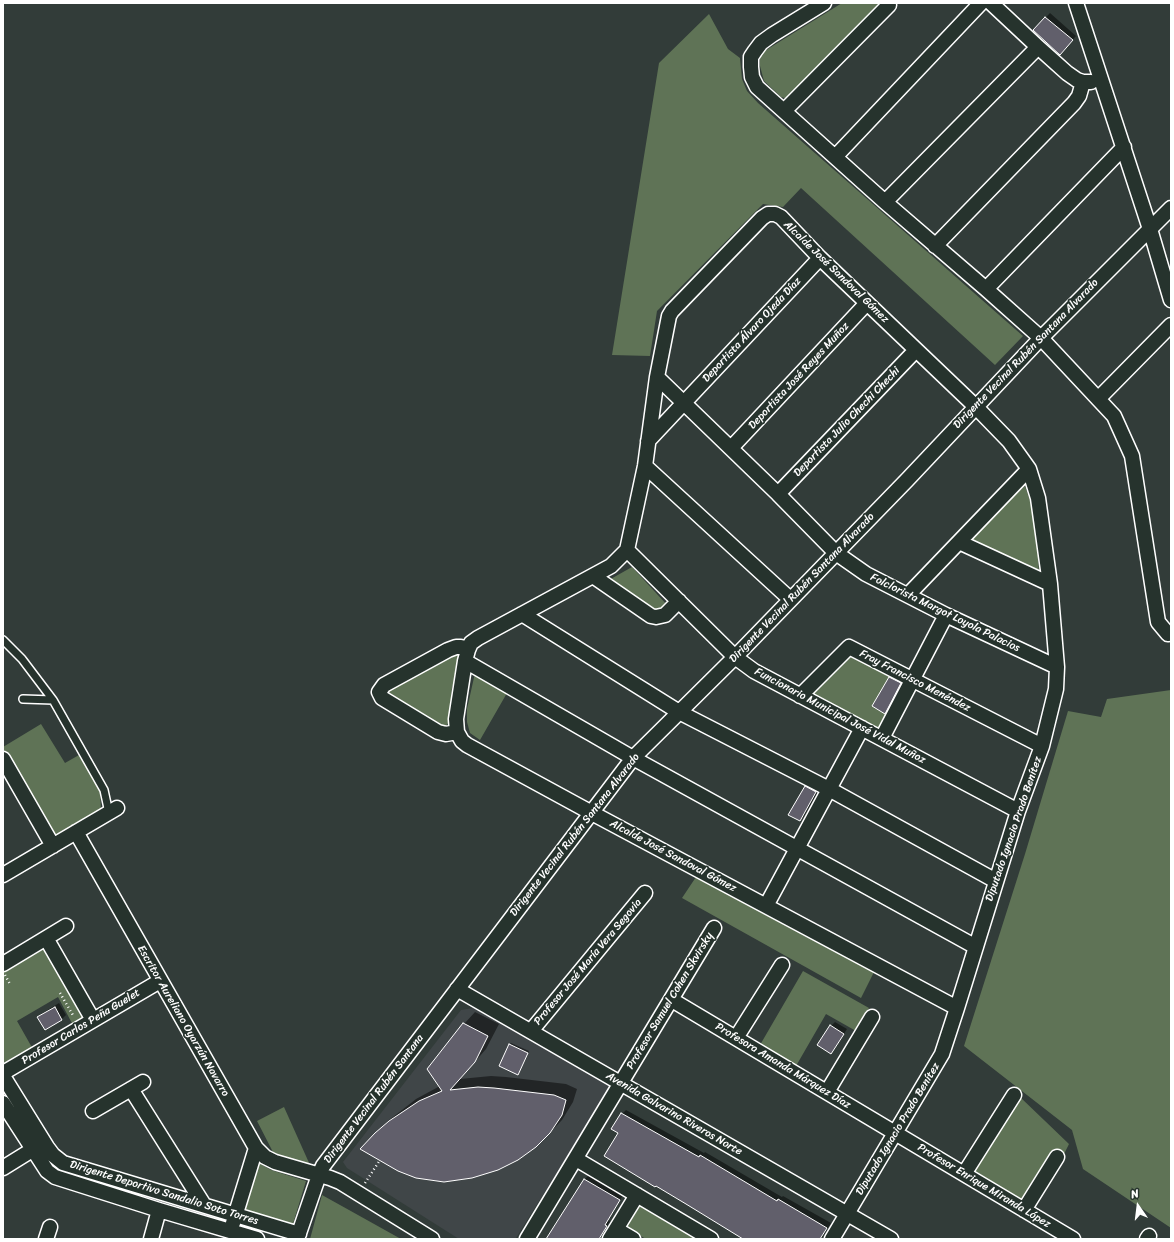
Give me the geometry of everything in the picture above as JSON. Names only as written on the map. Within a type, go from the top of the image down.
[{"type":"street","points":[[824,3],[761,43],[751,56],[752,77],[757,87],[885,202],[1041,338],[1114,416],[1132,456],[1158,622],[1168,634],[1171,633]]},
{"type":"street","points":[[784,111],[889,5],[887,3]]},
{"type":"street","points":[[835,157],[981,3]]},
{"type":"street","points":[[991,3],[1067,73],[1083,82],[1102,82]]},
{"type":"street","points":[[1076,3],[1150,228],[1171,300]]},
{"type":"street","points":[[885,202],[1038,47]]},
{"type":"street","points":[[935,246],[1074,103],[1079,96],[1083,82]]},
{"type":"street","points":[[986,289],[1124,147]]},
{"type":"street","name":"Dirigente Vecinal Rubén Santana Alvarado","points":[[457,989],[632,758],[836,553],[1041,338],[1171,208]]},
{"type":"street","name":"Alcalde José Sandoval Gómez","points":[[627,550],[645,466],[657,377],[667,320],[672,311],[762,218],[772,213],[778,215],[820,258],[975,406]]},
{"type":"street","name":"Deportista Álvaro Ojeda Díaz","points":[[684,403],[820,258]]},
{"type":"street","name":"Deportista José Reyes Muñoz","points":[[731,448],[867,303]]},
{"type":"street","points":[[1098,399],[1171,325]]},
{"type":"street","name":"Deportista Julio Chechi Chechi","points":[[778,494],[916,350]]},
{"type":"street","name":"Folclorista Margot Loyola Palacios","points":[[657,377],[778,494],[836,553],[866,574],[946,615],[1057,667]]},
{"type":"street","points":[[648,441],[684,403]]},
{"type":"street","name":"Diputado Ignacio Prado Benítez","points":[[832,1239],[942,1054],[958,1008],[1018,811],[1042,746],[1056,689],[1057,667],[1050,584],[1038,498],[1029,469],[1010,441],[975,406]]},
{"type":"street","points":[[645,466],[790,599]]},
{"type":"street","points":[[908,595],[1029,469]]},
{"type":"street","points":[[959,542],[1050,584]]},
{"type":"street","points":[[627,550],[611,566],[478,638],[472,643],[466,656],[456,719],[457,732],[446,734],[438,732],[382,698],[379,692],[384,685],[448,650],[461,647],[466,656],[632,758],[976,947]]},
{"type":"street","name":"Funcionario Municipal José Vidal Muñoz","points":[[627,550],[735,656],[754,671],[1018,811]]},
{"type":"street","points":[[593,576],[651,616],[656,617],[665,615],[679,601]]},
{"type":"street","points":[[522,614],[679,712],[829,789],[996,881]]},
{"type":"street","points":[[882,738],[946,615]]},
{"type":"street","name":"Fray Francisco Menéndez","points":[[800,696],[848,647],[1042,746]]},
{"type":"street","points":[[766,906],[862,728]]},
{"type":"street","name":"Alcalde José Sandoval Gómez","points":[[457,732],[462,741],[467,745],[958,1008]]},
{"type":"street","points":[[3,759],[53,846]]},
{"type":"street","points":[[3,875],[113,811]]},
{"type":"street","name":"Escritor Aureliano Oyarzún Navarro","points":[[76,832],[256,1148],[265,1157],[275,1162],[335,1180],[432,1239]]},
{"type":"street","name":"Profesor José María Vera Segovia","points":[[531,1031],[645,893]]},
{"type":"street","points":[[3,964],[66,926]]},
{"type":"street","name":"Profesor Samuel Cohen Skvirsky","points":[[527,1239],[714,928]]},
{"type":"street","points":[[46,938],[93,1020]]},
{"type":"street","points":[[736,1038],[782,965]]},
{"type":"street","name":"Profesor Carlos Peña Guelet","points":[[3,1074],[160,981]]},
{"type":"street","name":"Avenida Galvarino Riveros Norte","points":[[457,989],[891,1239]]},
{"type":"street","name":"Dirigente Vecinal Rubén Santana","points":[[298,1237],[319,1175],[328,1160],[457,989]]},
{"type":"street","name":"Profesora Amanda Márquez Díaz","points":[[672,1000],[895,1133]]},
{"type":"street","points":[[827,1092],[872,1017]]},
{"type":"street","name":"Dirigente Deportivo Sandalio Soto Torres","points":[[3,1074],[47,1147],[53,1155],[63,1163],[204,1205],[298,1237]]},
{"type":"street","points":[[93,1111],[143,1082]]},
{"type":"street","points":[[131,1089],[204,1205]]},
{"type":"street","points":[[964,1174],[1014,1095]]},
{"type":"street","name":"Dirigente Deportivo Sandalio Soto Torres","points":[[3,1103],[32,1150],[47,1171],[55,1177],[159,1210],[229,1235],[257,1239]]},
{"type":"street","name":"Profesor Enrique Miranda López","points":[[895,1133],[1073,1239]]},
{"type":"street","points":[[229,1235],[256,1148]]},
{"type":"street","points":[[3,1168],[32,1150]]},
{"type":"street","points":[[1024,1210],[1057,1157]]},
{"type":"street","points":[[576,1159],[711,1239]]},
{"type":"street","points":[[633,1239],[613,1234],[637,1195]]},
{"type":"street","points":[[151,1239],[159,1210]]},
{"type":"lane","points":[[3,640],[22,659],[53,700],[104,790],[113,811]]},
{"type":"lane","points":[[23,699],[53,700]]},
{"type":"path","points":[[60,993],[80,1028]]},
{"type":"path","points":[[359,1194],[380,1160]]},
{"type":"shaded area","points":[[480,1007],[613,1083],[516,1238],[513,1239],[459,1239],[347,1168],[343,1162],[461,1010]]},
{"type":"green space","points":[[842,3],[879,3],[879,7],[788,99],[781,97],[764,81],[760,66],[760,59],[763,52]]},
{"type":"green space","points":[[709,14],[728,49],[740,58],[742,79],[747,91],[758,103],[1023,336],[995,365],[801,188],[783,207],[763,204],[657,311],[650,356],[612,355],[659,63]]},
{"type":"green space","points":[[1025,486],[1033,509],[1037,535],[1039,575],[965,540]]},
{"type":"green space","points":[[632,567],[669,607],[655,612],[609,580]]},
{"type":"green space","points":[[849,648],[911,679],[881,737],[802,695]]},
{"type":"green space","points":[[456,651],[464,652],[452,688],[449,722],[445,727],[438,727],[387,694],[389,687]]},
{"type":"green space","points":[[475,673],[507,693],[480,740],[470,733],[467,722],[467,709]]},
{"type":"green space","points":[[1171,690],[1171,1228],[1083,1169],[1072,1130],[964,1046],[1025,854],[1068,711],[1101,717],[1107,699]]},
{"type":"green space","points":[[41,724],[65,763],[79,755],[100,791],[101,811],[54,841],[3,749],[3,747]]},
{"type":"green space","points":[[696,877],[874,972],[861,998],[682,898]]},
{"type":"green space","points":[[44,944],[87,1019],[74,1027],[58,997],[17,1021],[34,1051],[3,1069],[3,968]]},
{"type":"green space","points":[[803,971],[869,1008],[856,1031],[826,1014],[796,1066],[760,1045]]},
{"type":"green space","points":[[1020,1097],[1069,1144],[1062,1158],[1052,1153],[1021,1200],[974,1171]]},
{"type":"green space","points":[[284,1107],[310,1165],[274,1154],[257,1121]]},
{"type":"green space","points":[[257,1162],[271,1170],[306,1181],[292,1227],[244,1212]]},
{"type":"green space","points":[[322,1195],[349,1210],[401,1239],[310,1239]]},
{"type":"green space","points":[[639,1204],[699,1239],[646,1239],[625,1227]]},
{"type":"building","points":[[1045,17],[1073,40],[1060,55],[1033,30]]},
{"type":"building","points":[[889,677],[901,683],[885,714],[872,706]]},
{"type":"building","points":[[805,786],[816,792],[800,821],[788,815]]},
{"type":"building","points":[[55,1007],[62,1020],[45,1030],[37,1017]]},
{"type":"building","points":[[463,1023],[488,1036],[475,1062],[450,1090],[478,1087],[494,1088],[554,1095],[566,1100],[562,1115],[550,1133],[536,1147],[518,1160],[498,1170],[472,1178],[444,1182],[416,1178],[398,1171],[360,1149],[389,1121],[419,1101],[442,1091],[427,1069]]},
{"type":"building","points":[[830,1025],[844,1034],[831,1054],[817,1045]]},
{"type":"building","points":[[509,1044],[528,1053],[518,1075],[499,1066]]},
{"type":"building","points":[[621,1113],[699,1157],[700,1155],[777,1201],[778,1199],[827,1228],[820,1239],[743,1239],[604,1156],[618,1133],[611,1129]]},
{"type":"building","points":[[584,1179],[620,1200],[605,1225],[607,1226],[599,1239],[546,1239]]}]
